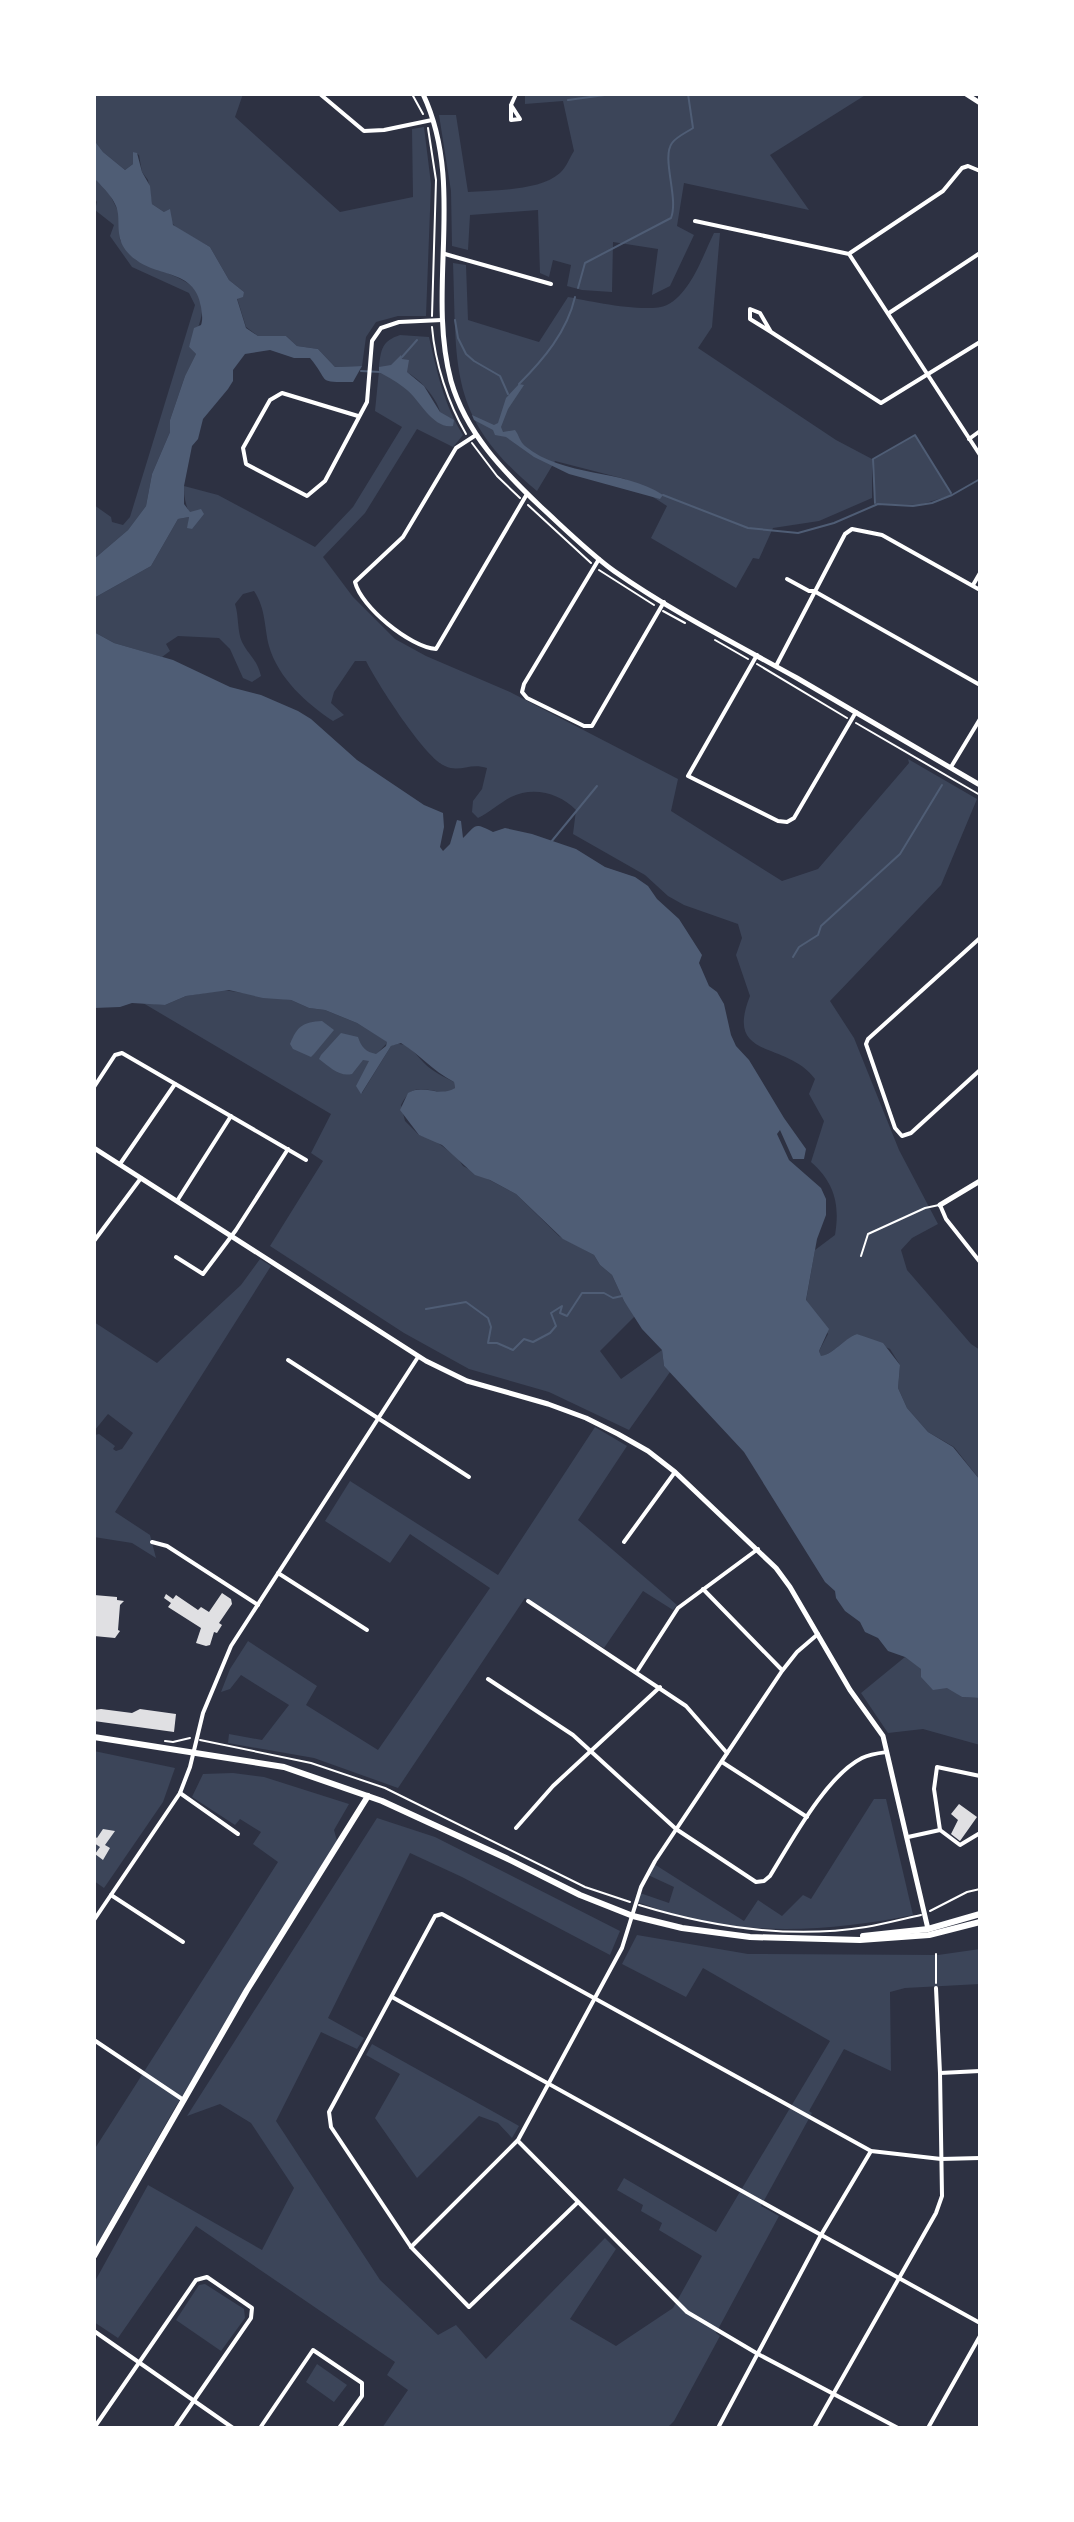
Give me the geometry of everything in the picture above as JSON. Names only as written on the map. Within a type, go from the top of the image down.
[{"type":"main road","points":[[94,1737],[284,1767],[368,1796],[450,1831],[580,1895],[633,1916],[682,1928],[750,1937],[896,1939],[980,1922]]},
{"type":"main road","points":[[94,2256],[182,2099],[368,1796]]},
{"type":"main road","points":[[929,1932],[980,1914]]},
{"type":"street","points":[[320,94],[364,131],[430,120]]},
{"type":"street","points":[[423,94],[444,178],[444,351],[452,383],[476,435],[498,464],[599,559],[664,602],[980,785]]},
{"type":"street","points":[[511,105],[516,94]]},
{"type":"street","points":[[966,94],[980,103]]},
{"type":"street","points":[[849,254],[943,191],[962,168],[968,166],[980,171]]},
{"type":"street","points":[[695,221],[849,254],[980,455]]},
{"type":"street","points":[[888,314],[980,253]]},
{"type":"street","points":[[445,254],[551,284]]},
{"type":"street","points":[[771,332],[760,313],[750,309],[750,319],[878,403],[885,403],[980,342]]},
{"type":"street","points":[[358,416],[282,393],[270,400],[243,448],[246,464],[307,496],[325,481],[367,402],[372,341],[381,328],[399,322],[442,320]]},
{"type":"street","points":[[969,439],[980,431]]},
{"type":"street","points":[[476,435],[456,448],[403,537],[355,582],[360,594],[401,635],[421,646],[436,649],[527,494]]},
{"type":"street","points":[[776,666],[845,534],[852,529],[882,535],[980,590]]},
{"type":"street","points":[[599,559],[522,692],[527,698],[584,726],[592,726],[664,602]]},
{"type":"street","points":[[972,586],[980,573]]},
{"type":"street","points":[[787,579],[814,591],[980,685]]},
{"type":"street","points":[[757,655],[688,776],[778,821],[787,822],[797,813],[856,712]]},
{"type":"street","points":[[951,767],[980,719]]},
{"type":"street","points":[[980,938],[866,1044],[895,1128],[902,1136],[911,1133],[980,1070]]},
{"type":"street","points":[[94,1087],[118,1053],[306,1160]]},
{"type":"street","points":[[120,1165],[175,1084]]},
{"type":"street","points":[[177,1201],[231,1116]]},
{"type":"street","points":[[94,1148],[418,1357],[467,1381],[586,1418],[648,1451],[758,1549],[790,1587],[850,1690],[877,1725],[887,1751],[929,1932]]},
{"type":"street","points":[[176,1257],[203,1274],[288,1149]]},
{"type":"street","points":[[94,1241],[141,1178]]},
{"type":"street","points":[[980,1181],[940,1205],[946,1219],[980,1262]]},
{"type":"street","points":[[94,1920],[180,1793],[219,1669],[277,1572],[418,1357]]},
{"type":"street","points":[[288,1360],[469,1477]]},
{"type":"street","points":[[624,1542],[675,1472]]},
{"type":"street","points":[[152,1542],[167,1546],[258,1605]]},
{"type":"street","points":[[637,1671],[672,1615],[758,1549]]},
{"type":"street","points":[[277,1572],[367,1630]]},
{"type":"street","points":[[703,1589],[782,1671]]},
{"type":"street","points":[[528,1601],[686,1706],[727,1753]]},
{"type":"street","points":[[411,2247],[518,2140],[622,1948],[641,1887],[655,1861],[782,1671],[797,1652],[818,1634]]},
{"type":"street","points":[[488,1679],[590,1750],[676,1829],[756,1882],[770,1876],[807,1817],[826,1792],[855,1763],[865,1756],[887,1751]]},
{"type":"street","points":[[516,1828],[590,1750],[660,1687]]},
{"type":"street","points":[[722,1762],[807,1817]]},
{"type":"street","points":[[980,1776],[937,1767],[934,1789],[940,1830],[960,1845],[980,1833]]},
{"type":"street","points":[[180,1793],[238,1834]]},
{"type":"street","points":[[908,1837],[940,1830]]},
{"type":"street","points":[[111,1895],[183,1942]]},
{"type":"street","points":[[577,2203],[469,2307],[411,2247],[331,2127],[329,2112],[435,1916],[442,1914],[596,1997],[871,2151],[941,2159],[980,2158]]},
{"type":"street","points":[[814,2428],[936,2213],[942,2196],[936,1988]]},
{"type":"street","points":[[392,1997],[980,2323]]},
{"type":"street","points":[[94,2040],[182,2099]]},
{"type":"street","points":[[940,2073],[980,2071]]},
{"type":"street","points":[[518,2140],[687,2312],[758,2354],[898,2428]]},
{"type":"street","points":[[718,2428],[821,2235],[871,2151]]},
{"type":"street","points":[[94,2428],[196,2280],[207,2277],[252,2308],[251,2318],[175,2428]]},
{"type":"street","points":[[94,2331],[233,2428]]},
{"type":"street","points":[[928,2428],[980,2336]]},
{"type":"street","points":[[260,2428],[313,2350],[362,2383],[362,2396],[339,2428]]},
{"type":"lane","points":[[861,1256],[868,1234],[925,1208],[940,1205]]},
{"type":"path","points":[[412,94],[430,120],[436,180],[431,321],[444,383],[456,417],[497,476],[593,565],[695,629]]},
{"type":"path","points":[[707,636],[980,795]]},
{"type":"path","points":[[160,1740],[197,1740],[311,1763],[385,1788],[585,1887],[685,1919],[748,1928],[851,1928],[926,1914],[943,1903],[980,1889]]},
{"type":"path","points":[[936,1954],[936,1988]]},
{"type":"shaded area","points":[[94,94],[243,94],[235,117],[340,212],[413,197],[412,129],[424,127],[431,184],[426,316],[398,316],[376,322],[366,337],[362,366],[335,367],[318,349],[297,346],[286,336],[258,336],[246,327],[237,298],[244,292],[229,280],[210,247],[176,228],[164,212],[152,204],[139,155],[133,152],[133,164],[125,170],[94,140]]},
{"type":"shaded area","points":[[525,94],[867,94],[770,155],[809,210],[684,183],[677,226],[694,235],[670,286],[652,295],[658,249],[613,242],[612,292],[567,286],[571,265],[553,260],[549,277],[540,273],[538,210],[470,215],[468,250],[452,246],[451,191],[439,115],[456,115],[468,192],[541,183],[560,173],[574,151],[563,101],[525,104]]},
{"type":"shaded area","points":[[94,140],[125,170],[133,164],[133,152],[137,153],[150,186],[152,204],[164,212],[170,209],[173,225],[210,247],[229,280],[244,292],[243,297],[237,299],[246,328],[258,336],[286,336],[297,346],[318,349],[335,367],[362,366],[353,382],[333,382],[325,379],[310,358],[294,358],[270,350],[245,354],[233,370],[233,381],[228,389],[203,419],[198,439],[192,446],[184,486],[184,504],[190,512],[201,509],[204,514],[192,529],[187,528],[189,517],[178,519],[151,566],[94,598],[94,559],[128,530],[146,506],[152,474],[170,432],[170,420],[185,376],[196,354],[189,347],[194,328],[201,325],[202,319],[197,294],[191,285],[150,268],[130,255],[123,246],[115,204],[94,178]]},
{"type":"shaded area","points":[[94,178],[110,195],[118,211],[120,240],[136,260],[183,280],[194,288],[200,297],[202,310],[199,326],[189,347],[196,354],[185,376],[170,420],[170,432],[152,474],[146,506],[128,530],[94,559],[94,505],[111,517],[112,522],[123,525],[130,517],[195,305],[189,293],[132,267],[110,236],[114,225],[95,210]]},
{"type":"shaded area","points":[[714,233],[720,233],[712,327],[698,348],[836,440],[872,459],[915,435],[952,495],[919,505],[876,504],[872,460],[872,498],[819,521],[773,528],[759,559],[753,558],[736,588],[651,538],[667,506],[625,479],[555,461],[537,491],[508,465],[472,415],[463,389],[455,333],[453,263],[466,265],[468,320],[539,342],[568,297],[633,307],[667,305],[690,283]]},
{"type":"shaded area","points":[[400,335],[429,337],[446,400],[463,435],[453,447],[417,429],[365,513],[323,557],[353,597],[395,639],[426,656],[510,692],[678,779],[671,811],[782,881],[818,869],[909,763],[908,759],[977,799],[941,885],[830,1001],[854,1038],[899,1150],[938,1224],[912,1238],[901,1250],[907,1270],[971,1344],[980,1350],[980,1480],[954,1447],[928,1432],[907,1408],[898,1388],[900,1365],[890,1349],[857,1334],[821,1357],[819,1351],[828,1334],[806,1301],[815,1250],[835,1235],[834,1195],[826,1178],[811,1162],[824,1121],[809,1094],[815,1079],[803,1067],[751,1041],[745,1031],[744,1017],[750,996],[736,955],[742,938],[738,924],[684,905],[668,896],[645,875],[573,834],[576,810],[562,799],[546,793],[519,794],[478,818],[472,812],[473,801],[482,789],[487,768],[450,768],[436,760],[402,719],[366,661],[355,661],[334,692],[331,703],[344,715],[333,721],[313,707],[279,669],[269,646],[263,611],[254,591],[243,594],[235,604],[240,638],[261,676],[252,682],[243,678],[230,649],[219,638],[178,636],[166,644],[170,651],[162,657],[114,643],[94,632],[94,598],[151,566],[178,519],[189,517],[188,527],[192,529],[184,486],[218,495],[315,547],[353,507],[402,427],[375,411],[379,371],[393,376],[440,412],[431,395],[411,375],[379,367],[384,346]]},
{"type":"shaded area","points":[[401,355],[402,359],[409,360],[407,372],[424,386],[440,412],[454,420],[453,426],[433,419],[407,390],[379,372],[379,367],[391,365]]},
{"type":"shaded area","points":[[519,384],[524,385],[508,409],[501,427],[503,432],[515,430],[522,443],[540,456],[647,486],[663,495],[660,499],[569,474],[534,457],[506,437],[495,435],[493,430],[474,420],[472,415],[494,425],[498,423],[506,398]]},
{"type":"shaded area","points":[[94,632],[114,643],[173,660],[230,687],[261,695],[311,719],[357,760],[424,805],[443,813],[440,847],[443,851],[450,844],[457,820],[461,821],[463,838],[478,826],[493,832],[505,828],[532,834],[576,849],[605,867],[635,877],[648,886],[679,919],[702,955],[699,963],[709,986],[724,1004],[736,1046],[749,1060],[806,1149],[804,1159],[793,1159],[780,1130],[777,1134],[789,1160],[821,1188],[826,1199],[826,1215],[817,1239],[806,1300],[829,1329],[819,1351],[821,1356],[857,1334],[883,1343],[900,1365],[898,1388],[907,1408],[928,1432],[953,1447],[980,1480],[980,1698],[962,1697],[947,1688],[933,1690],[921,1677],[921,1669],[905,1657],[888,1651],[878,1638],[865,1632],[860,1622],[845,1611],[744,1452],[664,1366],[662,1350],[642,1329],[612,1275],[594,1255],[563,1239],[516,1194],[475,1175],[442,1145],[419,1135],[400,1110],[408,1093],[420,1089],[449,1091],[455,1088],[454,1082],[401,1043],[391,1046],[361,1094],[356,1086],[369,1061],[363,1060],[352,1074],[343,1074],[319,1059],[321,1055],[341,1033],[358,1037],[364,1048],[376,1054],[387,1042],[357,1023],[291,1000],[263,998],[229,990],[186,996],[165,1005],[132,1003],[120,1007],[94,1008]]},
{"type":"shaded area","points":[[223,990],[291,1000],[309,1008],[325,1010],[357,1023],[388,1042],[370,1061],[357,1086],[362,1093],[391,1046],[397,1044],[410,1048],[431,1069],[454,1082],[455,1088],[451,1092],[422,1089],[411,1092],[401,1105],[405,1121],[419,1135],[434,1140],[457,1157],[463,1166],[516,1194],[559,1236],[594,1255],[612,1275],[635,1316],[600,1351],[621,1379],[662,1350],[664,1366],[670,1372],[629,1430],[549,1392],[469,1369],[404,1333],[270,1246],[323,1161],[311,1153],[331,1114],[143,1003],[165,1005],[186,996]]},
{"type":"shaded area","points":[[322,1021],[334,1030],[311,1057],[293,1049],[290,1044],[298,1029],[310,1022]]},
{"type":"shaded area","points":[[260,1259],[271,1266],[115,1512],[150,1535],[156,1558],[132,1543],[94,1537],[94,1322],[157,1363],[241,1285]],"holes":[[[108,1414],[133,1433],[122,1449],[116,1451],[113,1449],[115,1446],[99,1434],[95,1435],[95,1430]]]},
{"type":"shaded area","points":[[595,1427],[627,1446],[578,1520],[677,1605],[673,1610],[643,1591],[604,1648],[525,1598],[398,1788],[314,1758],[228,1743],[229,1734],[262,1740],[289,1705],[241,1675],[230,1689],[221,1692],[230,1669],[248,1641],[317,1686],[306,1705],[378,1750],[490,1588],[410,1534],[390,1563],[325,1521],[350,1481],[498,1575]]},
{"type":"shaded area","points":[[905,1657],[962,1697],[980,1698],[980,1745],[923,1729],[888,1733],[861,1693]]},
{"type":"shaded area","points":[[94,1751],[175,1768],[163,1802],[104,1888],[94,1881]]},
{"type":"shaded area","points":[[233,1773],[264,1777],[349,1804],[334,1830],[337,1841],[176,2106],[94,2250],[94,2150],[278,1862],[253,1844],[261,1832],[240,1819],[235,1825],[192,1797],[203,1774]]},
{"type":"shaded area","points":[[874,1799],[886,1799],[913,1915],[828,1927],[770,1929],[712,1923],[637,1902],[640,1893],[669,1903],[674,1887],[648,1875],[654,1864],[744,1921],[758,1900],[782,1916],[803,1895],[811,1899]]},
{"type":"shaded area","points":[[377,1818],[435,1837],[620,1931],[610,1955],[410,1853],[328,2018],[364,2038],[357,2049],[321,2032],[276,2121],[380,2280],[438,2335],[456,2325],[486,2359],[605,2238],[616,2249],[570,2319],[616,2346],[673,2308],[702,2256],[659,2230],[662,2223],[641,2211],[643,2205],[617,2190],[624,2178],[716,2232],[830,2041],[703,1968],[686,1997],[622,1964],[637,1935],[748,1954],[938,1955],[980,1949],[980,1984],[905,1988],[890,1992],[891,2071],[844,2049],[761,2206],[779,2216],[716,2333],[720,2336],[674,2421],[667,2428],[382,2428],[408,2390],[387,2375],[395,2362],[196,2226],[118,2338],[94,2322],[94,2283],[148,2185],[262,2250],[294,2188],[251,2123],[220,2104],[187,2116]]},
{"type":"shaded area","points":[[372,2044],[519,2126],[512,2138],[498,2123],[479,2116],[417,2178],[375,2118],[400,2074],[366,2055]]},
{"type":"shaded area","points":[[205,2284],[244,2309],[245,2318],[221,2351],[176,2320],[199,2285]]},
{"type":"shaded area","points":[[317,2364],[347,2385],[334,2402],[306,2382]]},
{"type":"building","points":[[222,1593],[231,1599],[232,1604],[219,1623],[222,1625],[217,1633],[214,1632],[210,1645],[206,1646],[196,1643],[201,1628],[168,1607],[171,1603],[164,1598],[166,1594],[173,1599],[176,1595],[198,1610],[201,1607],[209,1612]]},
{"type":"building","points":[[94,1595],[117,1597],[117,1600],[124,1601],[120,1605],[120,1631],[115,1638],[94,1636]]},
{"type":"building","points":[[140,1709],[176,1714],[174,1732],[94,1721],[94,1710],[132,1713]]},
{"type":"building","points":[[959,1804],[977,1817],[960,1841],[951,1834],[958,1820],[951,1814]]},
{"type":"building","points":[[103,1829],[115,1831],[105,1845],[110,1848],[103,1860],[95,1854],[100,1847],[94,1843],[94,1836],[97,1838]]},
{"type":"waterway","points":[[568,100],[612,94]]},
{"type":"waterway","points":[[578,288],[585,263],[671,218],[673,200],[669,150],[674,141],[693,128],[688,94]]},
{"type":"waterway","points":[[519,384],[553,345],[575,297]]},
{"type":"waterway","points":[[455,320],[458,338],[466,354],[500,376],[508,394]]},
{"type":"waterway","points":[[402,357],[417,340]]},
{"type":"waterway","points":[[361,371],[381,372]]},
{"type":"waterway","points":[[875,503],[873,459],[915,435],[951,493]]},
{"type":"waterway","points":[[663,495],[748,528],[798,533],[834,523],[878,504],[913,506],[932,503],[980,479]]},
{"type":"waterway","points":[[793,957],[799,947],[818,935],[821,926],[900,854],[942,785]]},
{"type":"waterway","points":[[551,842],[597,786]]},
{"type":"waterway","points":[[426,1309],[466,1302],[488,1318],[491,1327],[488,1343],[497,1343],[513,1350],[524,1339],[533,1342],[550,1333],[556,1326],[551,1313],[562,1306],[560,1313],[567,1316],[582,1293],[604,1293],[613,1298],[622,1296]]}]
